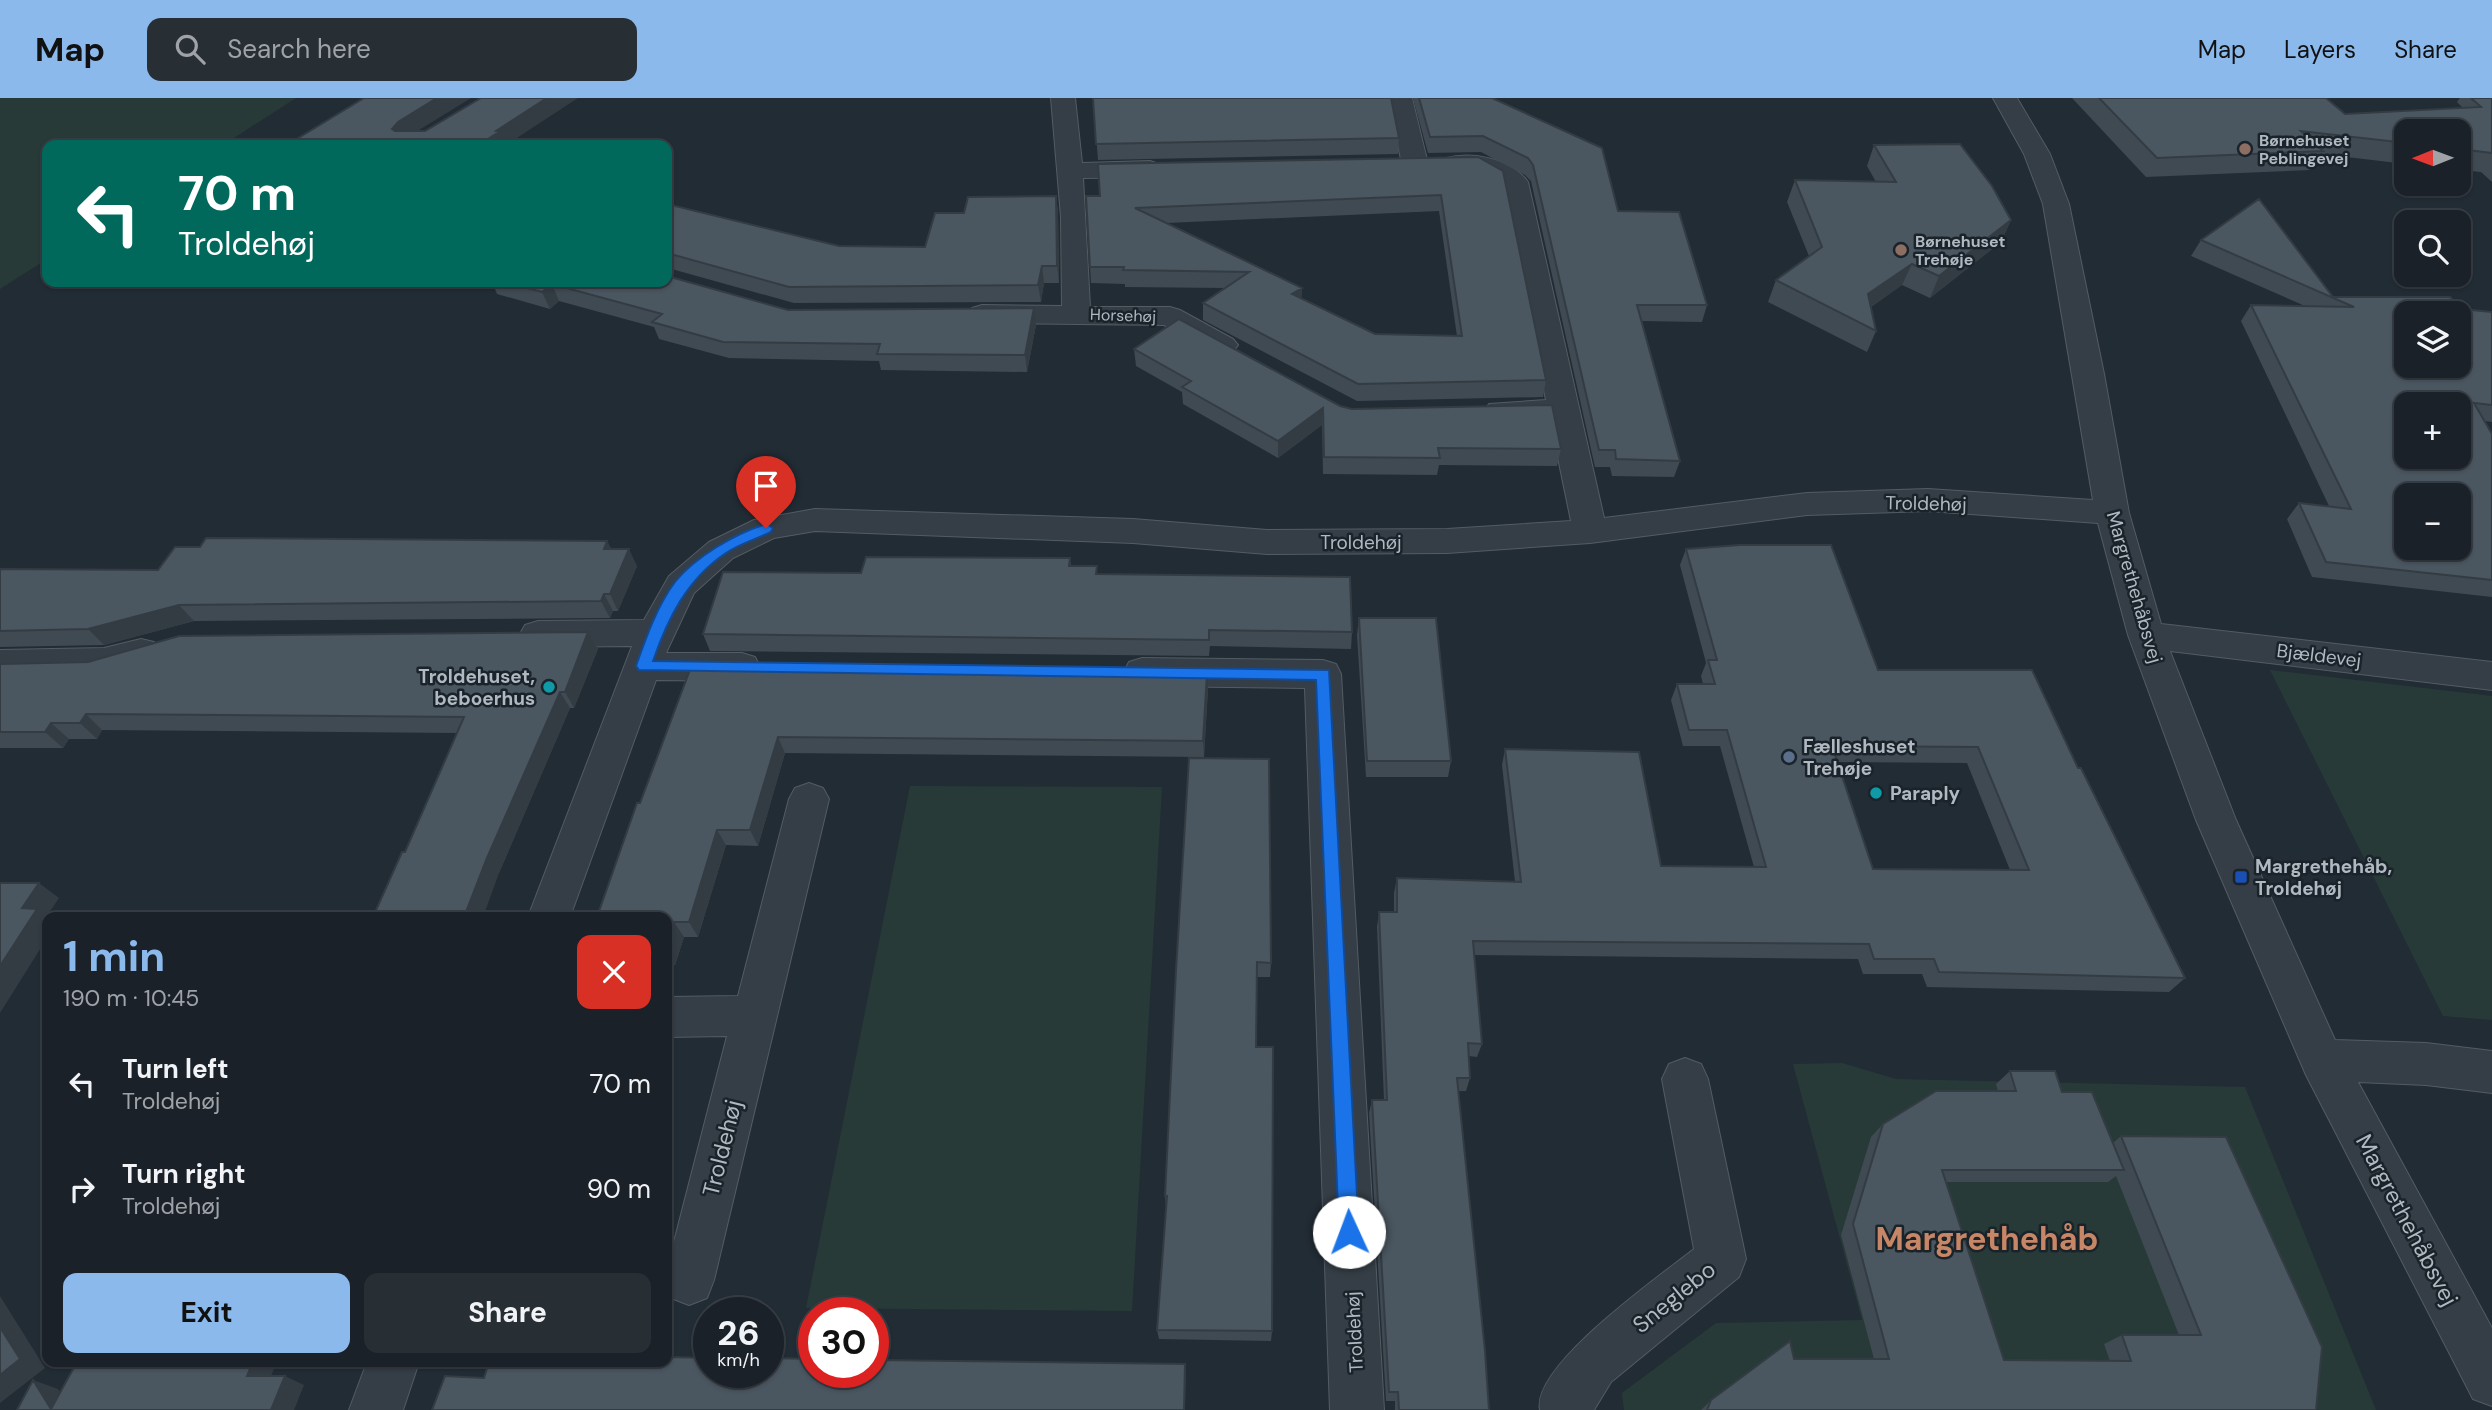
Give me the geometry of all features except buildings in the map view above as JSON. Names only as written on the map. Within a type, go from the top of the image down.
[{"type":"street","name":"Horsehøj","points":[[1063,98],[1074,218],[1076,313]]},
{"type":"street","points":[[1400,98],[1415,164]]},
{"type":"street","name":"Margrethehåbsvej","points":[[2004,98],[2037,154],[2056,204],[2077,305],[2112,513],[2146,635],[2216,820],[2322,1060],[2492,1380]]},
{"type":"street","points":[[1387,165],[1481,163],[1515,183],[1590,531]]},
{"type":"street","points":[[1068,171],[1179,169]]},
{"type":"street","name":"Horsehøj","points":[[952,314],[1076,313],[1170,316],[1242,356]]},
{"type":"street","points":[[1472,411],[1565,409]]},
{"type":"street","name":"Troldehøj","points":[[551,912],[650,650],[681,585],[721,550],[766,528],[815,520],[1133,531],[1267,542],[1447,541],[1590,531],[1807,504],[1928,500],[2112,513]]},
{"type":"street","points":[[511,635],[782,668]]},
{"type":"street","name":"Bjældevej","points":[[2146,635],[2492,676]]},
{"type":"street","points":[[0,664],[104,662],[168,644]]},
{"type":"street","name":"Troldehøj","points":[[1100,672],[1323,674],[1357,1410]]},
{"type":"street","name":"Troldehøj","points":[[689,1280],[808,799]]},
{"type":"street","points":[[672,1017],[755,1016]]},
{"type":"street","points":[[2322,1060],[2426,1064],[2492,1072]]},
{"type":"street","name":"Sneglebo","points":[[1567,1410],[1565,1401],[1592,1364],[1721,1259],[1685,1079]]},
{"type":"street","points":[[376,1410],[391,1367]]},
{"type":"green space","points":[[0,98],[296,98],[231,140],[42,140],[42,262],[0,289]]},
{"type":"green space","points":[[2270,670],[2492,696],[2492,1020],[2443,1016]]},
{"type":"green space","points":[[910,786],[1162,787],[1132,1311],[889,1309],[889,1297],[808,1297]]},
{"type":"green space","points":[[1842,1063],[1896,1079],[2245,1087],[2376,1410],[1624,1410],[1622,1393],[1716,1323],[1862,1320],[1793,1064]]},
{"type":"place","name":"Børnehuset Peblingevej","points":[[2245,149]]},
{"type":"place","name":"Børnehuset Trehøje","points":[[1901,250]]},
{"type":"place","name":"Troldehuset, beboerhus","points":[[549,687]]},
{"type":"place","name":"Fælleshuset Trehøje","points":[[1789,757]]},
{"type":"place","name":"Paraply","points":[[1876,793]]},
{"type":"place","name":"Margrethehåb, Troldehøj","points":[[2241,877]]},
{"type":"district","name":"Margrethehåb","points":[[1987,1239]]},
{"type":"route","points":[[766,528],[721,550],[681,585],[655,634],[644,666],[1323,674],[1349,1232]]}]
